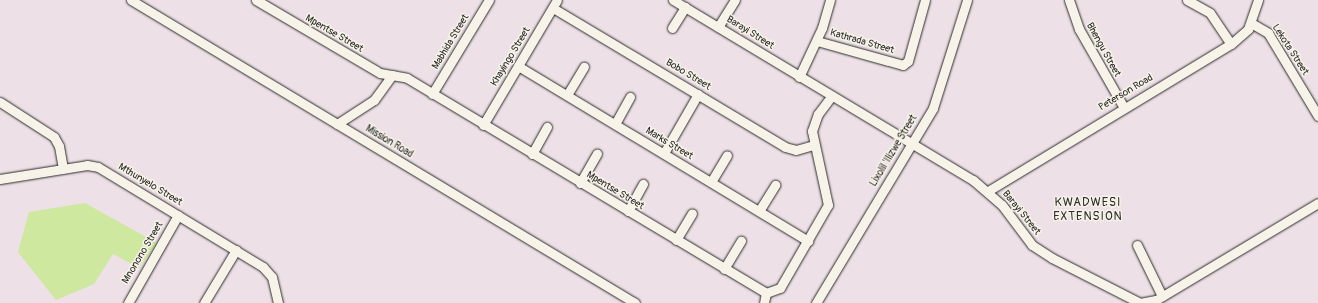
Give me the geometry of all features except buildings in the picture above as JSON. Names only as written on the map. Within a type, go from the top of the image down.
[{"type":"street","name":"Mission Road","points":[[131,0],[636,303]]},
{"type":"street","name":"Mpentse Street","points":[[256,0],[380,73],[407,78],[483,125],[766,293]]},
{"type":"street","name":"Mabhida Street","points":[[432,94],[489,0]]},
{"type":"street","name":"Barayi Street","points":[[673,0],[830,97],[912,143],[988,191],[1032,245],[1052,258],[1135,301],[1147,303],[1158,300],[1318,203]]},
{"type":"street","points":[[718,27],[734,0]]},
{"type":"street","name":"Kathrada Street","points":[[799,77],[817,41],[830,0]]},
{"type":"street","name":"Kathrada Street","points":[[817,41],[903,65],[908,61],[925,0]]},
{"type":"street","name":"Lixolil 'Ilizwe Street","points":[[816,303],[912,143],[942,89],[968,0]]},
{"type":"street","name":"Bhengu Street","points":[[1069,0],[1078,29],[1124,108]]},
{"type":"street","points":[[1187,0],[1210,13],[1231,44]]},
{"type":"street","name":"Peterson Road","points":[[988,191],[1231,44],[1242,36],[1251,23],[1258,0]]},
{"type":"street","name":"Khayingo Street","points":[[483,125],[555,4]]},
{"type":"street","name":"Bobo Street","points":[[555,4],[785,147],[796,150],[814,145]]},
{"type":"street","points":[[672,28],[685,7]]},
{"type":"street","name":"Lekota Street","points":[[1251,23],[1268,33],[1318,116]]},
{"type":"street","name":"Marks Street","points":[[518,66],[808,241]]},
{"type":"street","points":[[567,95],[584,66]]},
{"type":"street","points":[[337,124],[374,100],[392,75]]},
{"type":"street","points":[[664,153],[698,94]]},
{"type":"street","points":[[615,124],[630,97]]},
{"type":"street","points":[[764,303],[766,293],[780,288],[828,205],[814,145],[814,121],[830,97]]},
{"type":"street","points":[[0,102],[54,137],[59,146],[63,169]]},
{"type":"street","points":[[532,154],[547,127]]},
{"type":"street","points":[[580,183],[597,153]]},
{"type":"street","points":[[711,182],[728,155]]},
{"type":"street","name":"Mthunyelo Street","points":[[0,179],[87,165],[98,167],[263,267],[272,278],[278,303]]},
{"type":"street","points":[[628,211],[643,184]]},
{"type":"street","points":[[759,211],[775,185]]},
{"type":"street","points":[[676,240],[692,213]]},
{"type":"street","name":"Mnonono Street","points":[[128,303],[178,215]]},
{"type":"street","points":[[724,269],[741,241]]},
{"type":"street","points":[[1136,245],[1158,300]]},
{"type":"street","points":[[204,303],[236,250]]},
{"type":"green space","points":[[85,203],[157,243],[139,268],[113,254],[94,284],[56,300],[18,252],[29,212]]},
{"type":"district","name":"KWADWESI EXTENSION","points":[[1088,210]]}]
